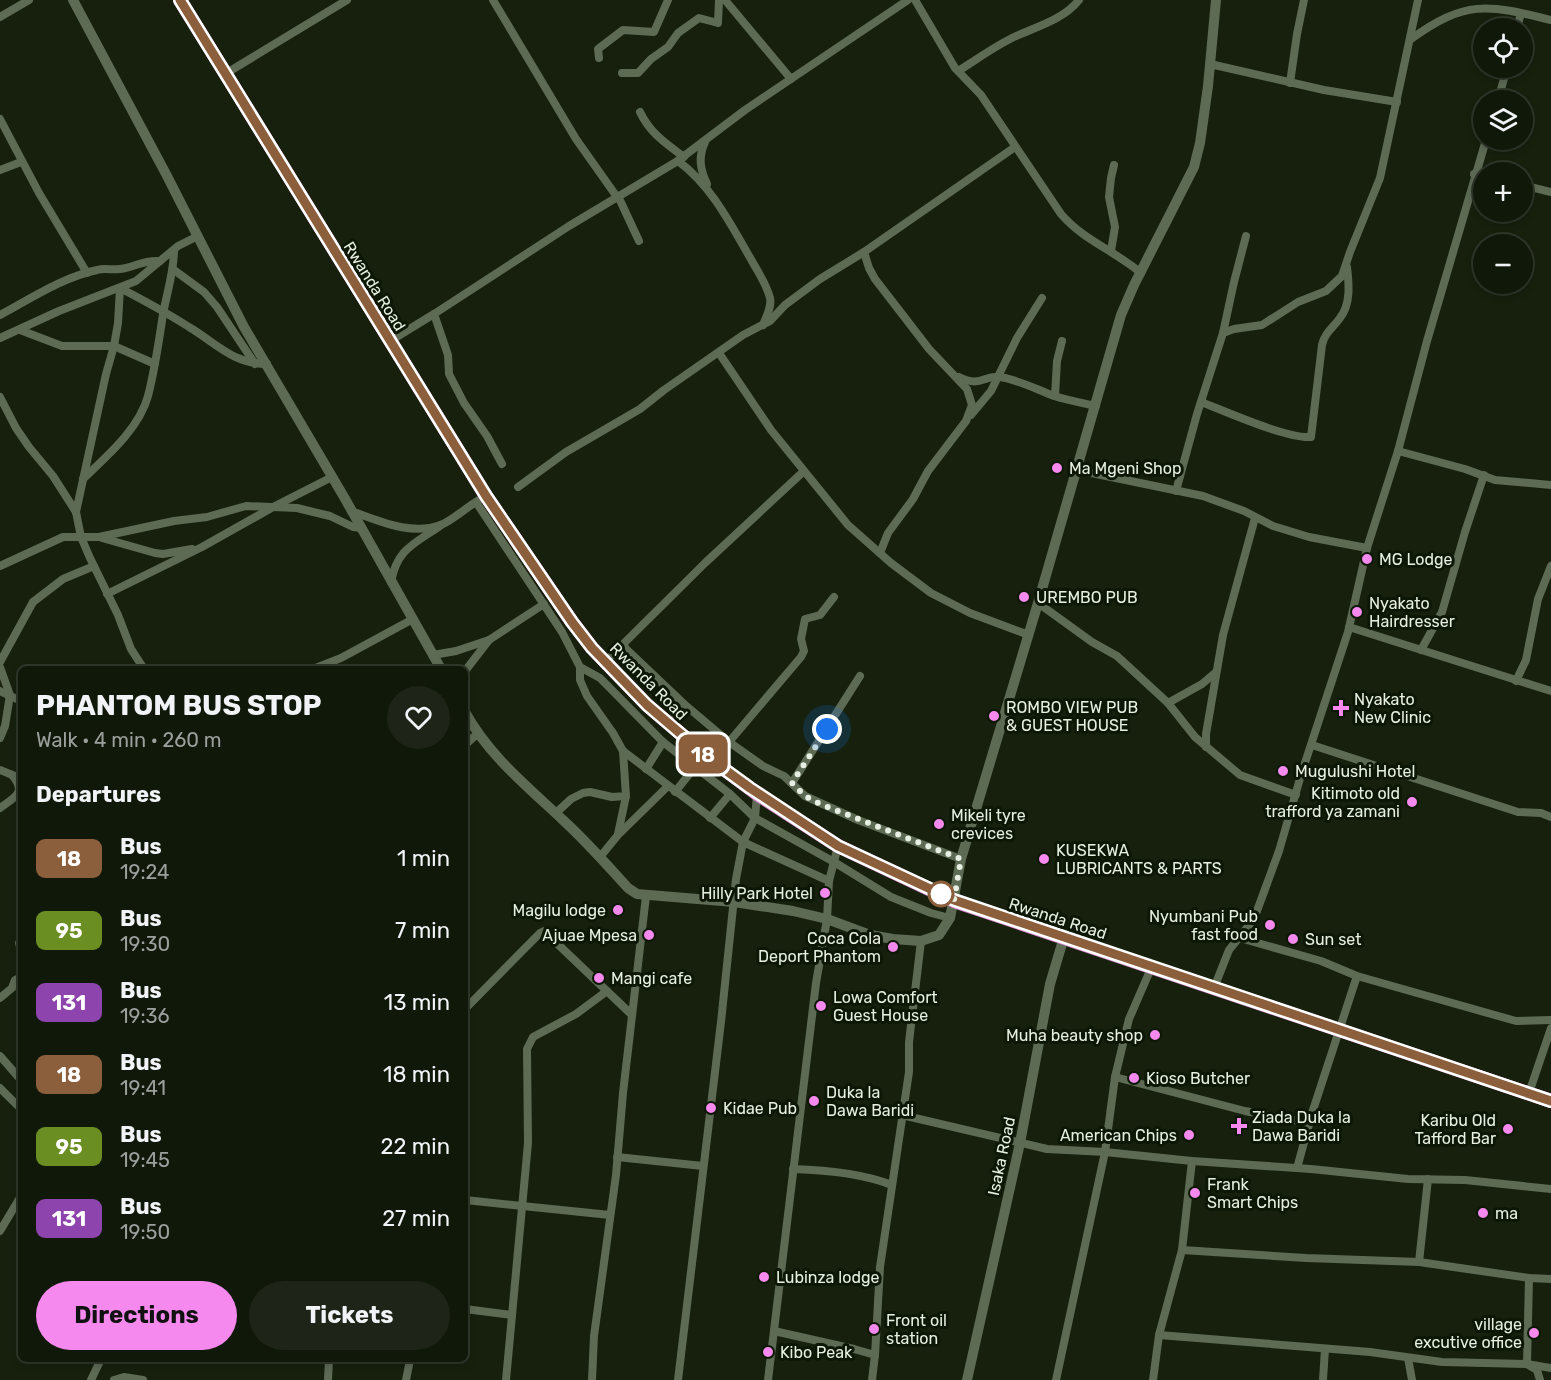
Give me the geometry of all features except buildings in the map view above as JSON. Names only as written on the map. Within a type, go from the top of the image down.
[{"type":"highway","name":"Rwanda Road","points":[[180,0],[390,341],[481,499],[572,622],[605,662],[668,724],[709,758],[758,794],[838,846],[954,900],[1551,1101]]},
{"type":"street","points":[[0,16],[29,0]]},
{"type":"street","points":[[73,0],[198,236],[261,364]]},
{"type":"street","points":[[225,74],[347,0]]},
{"type":"street","points":[[493,0],[576,139],[617,196],[639,241]]},
{"type":"street","points":[[599,58],[598,49],[623,30],[654,32],[668,0]]},
{"type":"street","points":[[622,73],[638,73],[651,58],[668,47],[678,33],[699,18],[718,23],[719,0]]},
{"type":"street","points":[[725,0],[791,79]]},
{"type":"street","points":[[390,341],[617,196],[681,159],[745,110],[908,0]]},
{"type":"street","points":[[915,0],[958,71],[981,95],[1070,224],[1141,273]]},
{"type":"street","points":[[958,71],[1013,38],[1060,17],[1079,0]]},
{"type":"street","points":[[468,718],[477,734],[512,772],[600,857],[628,888],[637,894],[734,902],[813,914],[870,935],[921,941],[939,935],[950,918],[961,859],[1029,635],[1121,315],[1194,167],[1200,143],[1216,0]]},
{"type":"street","points":[[1290,83],[1304,0]]},
{"type":"street","points":[[1223,333],[1234,328],[1262,325],[1298,302],[1321,294],[1342,276],[1380,178],[1418,0]]},
{"type":"street","points":[[1411,39],[1428,24],[1467,3],[1488,5],[1551,20]]},
{"type":"street","points":[[1519,18],[1521,12]]},
{"type":"street","points":[[1210,64],[1290,83],[1397,102]]},
{"type":"street","points":[[640,112],[648,128],[681,159],[712,195],[730,223],[766,287],[771,304],[763,324]]},
{"type":"street","points":[[0,119],[21,162],[87,273]]},
{"type":"street","points":[[706,140],[701,149],[700,167],[712,195]]},
{"type":"street","points":[[518,487],[566,452],[640,409],[743,335],[770,321],[784,304],[864,252],[1015,147]]},
{"type":"street","points":[[0,170],[21,162]]},
{"type":"street","points":[[1111,251],[1115,227],[1109,197],[1114,165]]},
{"type":"street","points":[[1533,188],[1551,192]]},
{"type":"street","points":[[1214,988],[1229,950],[1254,919],[1279,851],[1349,627],[1367,548],[1398,451],[1427,341],[1473,194]]},
{"type":"street","points":[[0,338],[59,311],[136,281],[187,240],[198,236]]},
{"type":"street","points":[[1176,491],[1223,333],[1246,236]]},
{"type":"street","points":[[83,479],[127,435],[148,397],[174,270],[174,250]]},
{"type":"street","points":[[864,252],[869,268],[888,297],[929,349],[967,389],[972,401],[966,421]]},
{"type":"street","points":[[0,315],[59,284],[87,273],[118,269],[145,261],[160,261]]},
{"type":"street","points":[[1201,402],[1285,433],[1301,438],[1311,437],[1322,345],[1326,333],[1339,320],[1346,308],[1349,295],[1347,264]]},
{"type":"street","points":[[174,270],[204,292],[261,364],[332,477],[439,666]]},
{"type":"street","points":[[120,288],[145,300],[236,358],[261,364]]},
{"type":"street","points":[[76,512],[114,346],[120,288]]},
{"type":"street","points":[[880,554],[888,533],[913,499],[928,471],[991,391],[997,376],[1042,298]]},
{"type":"street","points":[[434,314],[448,355],[449,374],[502,464]]},
{"type":"street","points":[[20,330],[62,346],[114,346],[155,364]]},
{"type":"street","points":[[1055,396],[1057,361],[1062,341]]},
{"type":"street","points":[[719,353],[751,402],[848,525],[880,554],[931,593],[970,613],[1029,635]]},
{"type":"street","points":[[954,375],[972,382],[997,376],[1027,384],[1055,396],[1096,406]]},
{"type":"street","points":[[0,397],[16,428],[53,476],[76,512],[81,537],[131,649],[142,666]]},
{"type":"street","points":[[1398,451],[1508,482],[1551,485]]},
{"type":"street","points":[[1077,470],[1203,496],[1308,537],[1367,548]]},
{"type":"street","points":[[605,662],[705,563],[804,471]]},
{"type":"street","points":[[1421,650],[1442,612],[1484,475]]},
{"type":"street","points":[[107,594],[202,547],[332,477]]},
{"type":"street","points":[[392,582],[394,567],[404,552],[481,499],[562,632],[580,667],[580,680],[587,696],[614,733],[623,751],[626,796],[618,835]]},
{"type":"street","points":[[0,566],[63,537],[99,537],[174,521],[207,517],[246,506],[275,506],[318,512],[353,527],[361,528]]},
{"type":"street","points":[[351,511],[396,527],[421,528],[442,524]]},
{"type":"street","points":[[1206,747],[1206,734],[1223,634],[1255,518]]},
{"type":"street","points":[[99,537],[163,554],[202,547]]},
{"type":"street","points":[[0,557],[20,557]]},
{"type":"street","points":[[0,662],[33,602],[63,579],[94,566]]},
{"type":"street","points":[[1516,681],[1526,660],[1538,599],[1551,566]]},
{"type":"street","points":[[729,741],[801,657],[804,651],[801,639],[805,620],[820,615],[834,597]]},
{"type":"street","points":[[1038,603],[1082,636],[1117,656],[1168,703],[1195,737],[1240,775],[1296,795]]},
{"type":"street","points":[[433,655],[456,651],[489,640],[544,604]]},
{"type":"street","points":[[321,666],[341,658],[413,619]]},
{"type":"street","points":[[1349,627],[1551,691]]},
{"type":"street","points":[[468,667],[489,640]]},
{"type":"street","points":[[624,645],[684,704],[763,766],[784,776],[805,796],[820,804],[961,859]]},
{"type":"street","points":[[0,667],[10,695],[5,726],[0,738]]},
{"type":"street","points":[[580,667],[600,678],[613,689],[663,742],[730,795],[755,818],[891,897],[931,914],[950,918]]},
{"type":"street","points":[[1168,703],[1209,680],[1218,669]]},
{"type":"street","points":[[792,783],[860,676]]},
{"type":"street","points":[[0,691],[18,699]]},
{"type":"street","points":[[668,724],[684,704]]},
{"type":"street","points":[[468,742],[477,734]]},
{"type":"street","points":[[646,769],[663,742]]},
{"type":"street","points":[[1312,746],[1518,812],[1541,813],[1551,817]]},
{"type":"street","points":[[623,751],[743,842],[829,881]]},
{"type":"street","points":[[675,792],[695,767]]},
{"type":"street","points":[[0,770],[16,777]]},
{"type":"street","points":[[600,857],[618,835],[668,786]]},
{"type":"street","points":[[0,808],[18,792]]},
{"type":"street","points":[[556,813],[583,793],[590,792],[612,797],[626,796]]},
{"type":"street","points":[[678,1380],[736,879],[743,842],[755,818],[758,794]]},
{"type":"street","points":[[710,818],[730,795]]},
{"type":"street","points":[[768,1380],[816,982],[827,919],[829,881],[838,846]]},
{"type":"street","points":[[592,1380],[594,1336],[646,896]]},
{"type":"street","points":[[468,1006],[542,931],[548,934],[632,1015]]},
{"type":"street","name":"Isaka Road","points":[[967,1380],[1020,1143],[1050,984],[1064,937]]},
{"type":"street","points":[[1240,938],[1321,962],[1357,976],[1516,1021],[1551,1020]]},
{"type":"street","points":[[872,1380],[880,1267],[909,1072],[909,1042],[921,941]]},
{"type":"street","points":[[1056,1380],[1105,1152],[1115,1077],[1129,1019],[1152,966]]},
{"type":"street","points":[[1297,1168],[1309,1123],[1357,976]]},
{"type":"street","points":[[0,998],[12,988],[18,978]]},
{"type":"street","points":[[506,1380],[528,1143],[527,1049],[533,1037],[576,1014],[607,991]]},
{"type":"street","points":[[1529,1093],[1551,1028]]},
{"type":"street","points":[[0,1056],[18,1077]]},
{"type":"street","points":[[1115,1077],[1245,1111],[1309,1123]]},
{"type":"street","points":[[0,1088],[18,1106]]},
{"type":"street","points":[[902,1115],[1047,1149],[1105,1152],[1408,1179],[1465,1180],[1551,1189]]},
{"type":"street","points":[[617,1156],[703,1167]]},
{"type":"street","points":[[1153,1380],[1159,1335],[1182,1250],[1192,1161]]},
{"type":"street","points":[[793,1169],[839,1172],[892,1185]]},
{"type":"street","points":[[1419,1262],[1428,1179]]},
{"type":"street","points":[[468,1200],[610,1215]]},
{"type":"street","points":[[0,1231],[18,1201]]},
{"type":"street","points":[[1182,1250],[1419,1262],[1529,1278],[1551,1279]]},
{"type":"street","points":[[1527,1364],[1529,1278]]},
{"type":"street","points":[[468,1309],[512,1315]]},
{"type":"street","points":[[774,1331],[875,1355]]},
{"type":"street","points":[[1159,1335],[1442,1362],[1527,1364],[1551,1368]]},
{"type":"street","points":[[1323,1380],[1324,1349]]},
{"type":"street","points":[[1408,1358],[1412,1380]]},
{"type":"street","points":[[91,1380],[100,1362]]},
{"type":"street","points":[[328,1380],[329,1362]]},
{"type":"street","points":[[1527,1364],[1537,1370],[1540,1380]]},
{"type":"street","points":[[406,1380],[409,1365]]},
{"type":"street","points":[[114,1380],[124,1377],[143,1380]]},
{"type":"bus line","name":"18","points":[[180,0],[309,213],[486,496],[572,622],[592,648],[647,705],[709,758],[838,846],[954,900],[1551,1101]]},
{"type":"place","name":"Ma Mgeni Shop","points":[[1057,468]]},
{"type":"place","name":"MG Lodge","points":[[1367,559]]},
{"type":"place","name":"UREMBO PUB","points":[[1024,597]]},
{"type":"place","name":"Nyakato Hairdresser","points":[[1357,612]]},
{"type":"place","name":"Nyakato New Clinic","points":[[1341,708]]},
{"type":"place","name":"ROMBO VIEW PUB & GUEST HOUSE","points":[[994,716]]},
{"type":"place","name":"Mugulushi Hotel","points":[[1283,771]]},
{"type":"place","name":"Kitimoto old trafford ya zamani","points":[[1412,802]]},
{"type":"place","name":"Mikeli tyre crevices","points":[[939,824]]},
{"type":"place","name":"KUSEKWA LUBRICANTS & PARTS","points":[[1044,859]]},
{"type":"place","name":"Hilly Park Hotel","points":[[825,893]]},
{"type":"place","name":"Magilu lodge","points":[[618,910]]},
{"type":"place","name":"Nyumbani Pub fast food","points":[[1270,925]]},
{"type":"place","name":"Ajuae Mpesa","points":[[649,935]]},
{"type":"place","name":"Sun set","points":[[1293,939]]},
{"type":"place","name":"Coca Cola Deport Phantom","points":[[893,947]]},
{"type":"place","name":"Mangi cafe","points":[[599,978]]},
{"type":"place","name":"Lowa Comfort Guest House","points":[[821,1006]]},
{"type":"place","name":"Muha beauty shop","points":[[1155,1035]]},
{"type":"place","name":"Kioso Butcher","points":[[1134,1078]]},
{"type":"place","name":"Duka la Dawa Baridi","points":[[814,1101]]},
{"type":"place","name":"Kidae Pub","points":[[711,1108]]},
{"type":"place","name":"Ziada Duka la Dawa Baridi","points":[[1239,1126]]},
{"type":"place","name":"Karibu Old Tafford Bar","points":[[1508,1129]]},
{"type":"place","name":"American Chips","points":[[1189,1135]]},
{"type":"place","name":"Frank Smart Chips","points":[[1195,1193]]},
{"type":"place","name":"ma","points":[[1483,1213]]},
{"type":"place","name":"Lubinza lodge","points":[[764,1277]]},
{"type":"place","name":"Front oil station","points":[[874,1329]]},
{"type":"place","name":"village excutive office","points":[[1534,1333]]},
{"type":"place","name":"Kibo Peak","points":[[768,1352]]},
{"type":"route","points":[[827,729],[792,783],[799,792],[820,804],[961,859],[954,900],[941,894]]}]
